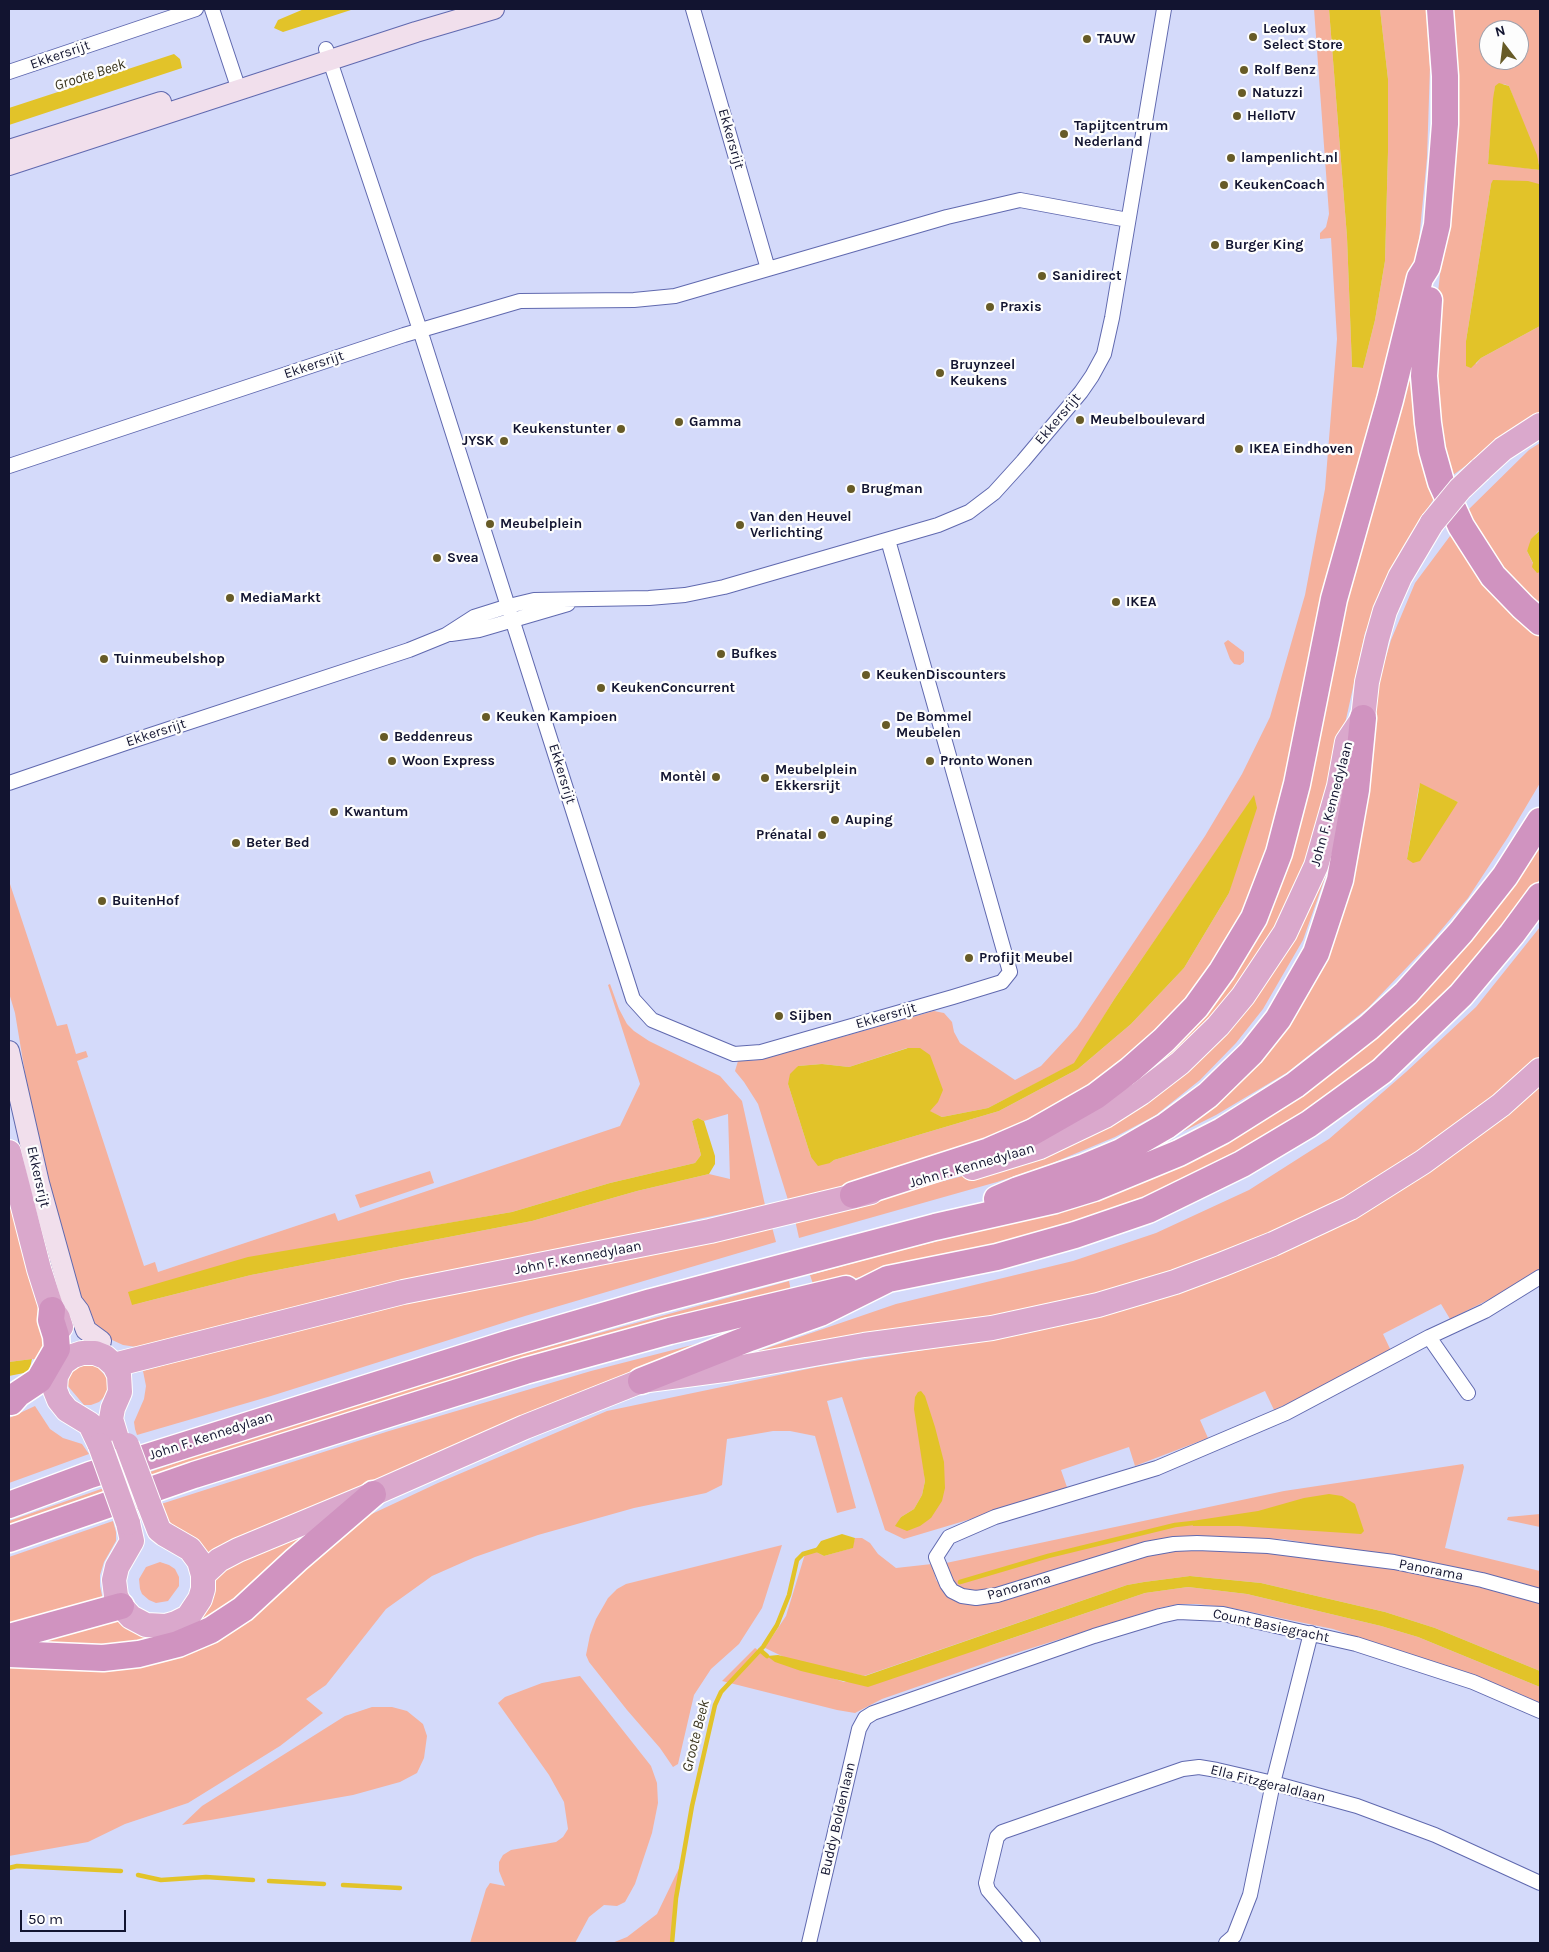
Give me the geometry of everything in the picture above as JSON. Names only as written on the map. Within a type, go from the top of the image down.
[{"type":"highway","points":[[853,1195],[989,1151],[1033,1132],[1096,1096],[1130,1070],[1164,1040],[1196,1007],[1222,971],[1254,918],[1279,854],[1297,784],[1334,599],[1390,400],[1420,278],[1427,267],[1437,225],[1445,124],[1445,76],[1440,9]]},
{"type":"highway","points":[[1427,267],[1431,278],[1425,332],[1424,376],[1430,441],[1441,482],[1461,526],[1489,569],[1513,597],[1540,622]]},
{"type":"highway","name":"John F. Kennedylaan","points":[[120,1364],[403,1292],[710,1231],[992,1163],[1040,1147],[1106,1116],[1141,1093],[1180,1063],[1218,1026],[1243,996],[1285,933],[1316,866],[1339,786],[1347,742],[1362,718],[1367,682],[1386,611],[1400,577],[1432,523],[1460,489],[1480,470],[1503,450],[1540,425]]},
{"type":"highway","points":[[935,1227],[1018,1190],[1085,1168],[1129,1148],[1166,1126],[1194,1106],[1251,1053],[1278,1019],[1316,952],[1340,880],[1356,790],[1362,718]]},
{"type":"highway","points":[[935,1227],[1055,1200],[1134,1173],[1222,1131],[1296,1085],[1369,1027],[1406,993],[1439,957],[1499,883],[1540,820]]},
{"type":"highway","points":[[9,1539],[204,1472],[524,1371],[670,1331],[888,1279],[997,1256],[1075,1236],[1148,1210],[1195,1189],[1276,1145],[1382,1071],[1461,994],[1512,934],[1540,896]]},
{"type":"highway","points":[[641,1381],[730,1369],[864,1345],[992,1328],[1098,1305],[1176,1282],[1273,1244],[1350,1208],[1423,1162],[1470,1128],[1501,1105],[1540,1070]]},
{"type":"highway","name":"Ekkersrijt","points":[[9,1152],[39,1269],[62,1306],[58,1318],[66,1341],[86,1351]]},
{"type":"highway","name":"John F. Kennedylaan","points":[[9,1505],[109,1469],[510,1343],[660,1300],[935,1227]]},
{"type":"highway","points":[[203,1575],[219,1560],[238,1550],[525,1428],[750,1338],[820,1313],[888,1279]]},
{"type":"highway","points":[[10,1402],[18,1394],[39,1380],[56,1349],[56,1336],[51,1320],[62,1306]]},
{"type":"highway","points":[[9,1637],[121,1606],[136,1607],[148,1612],[164,1613],[182,1606],[190,1588],[191,1578],[180,1558],[160,1548],[142,1518],[114,1440],[111,1415],[120,1392],[120,1364],[86,1351],[59,1369],[55,1383],[57,1395],[62,1406],[114,1440]]},
{"type":"highway","points":[[10,1402],[22,1401],[55,1383]]},
{"type":"highway","points":[[9,1654],[103,1658],[139,1654],[178,1644],[211,1630],[243,1609],[296,1560],[373,1494]]},
{"type":"highway","points":[[142,1518],[164,1534],[183,1544],[195,1556],[203,1575],[203,1589],[195,1609],[176,1624],[166,1626],[146,1625],[131,1617],[121,1606],[116,1596],[114,1580],[117,1567],[132,1542],[142,1518]]},
{"type":"main road","points":[[328,55],[451,9]]},
{"type":"main road","points":[[9,150],[237,84],[328,55],[494,9]]},
{"type":"main road","points":[[9,165],[237,84]]},
{"type":"main road","name":"Ekkersrijt","points":[[9,1051],[39,1183],[62,1306],[79,1311],[86,1330],[86,1351]]},
{"type":"street","name":"Ekkersrijt","points":[[9,72],[196,9]]},
{"type":"street","points":[[212,9],[237,84]]},
{"type":"street","name":"Ekkersrijt","points":[[693,9],[768,268]]},
{"type":"street","name":"Ekkersrijt","points":[[9,783],[126,742],[410,650],[446,634],[479,630],[511,613],[587,599],[649,598],[695,593],[724,587],[938,526],[969,512],[994,493],[1023,461],[1081,392],[1104,354],[1112,318],[1164,9]]},
{"type":"street","name":"Ekkersrijt","points":[[328,55],[420,330],[633,1000],[652,1020],[734,1054],[741,1055],[761,1052],[949,998],[1002,982],[1010,972],[888,540]]},
{"type":"street","name":"Ekkersrijt","points":[[9,466],[420,330],[520,301],[634,300],[675,296],[947,217],[1020,200],[1128,220]]},
{"type":"street","name":"Panorama","points":[[1539,1282],[1485,1311],[1429,1336],[1286,1413],[1157,1468],[995,1517],[949,1537],[936,1556],[952,1592],[976,1598],[997,1595],[1146,1549],[1174,1544],[1197,1543],[1268,1546],[1348,1555],[1438,1570],[1540,1596]]},
{"type":"street","points":[[1429,1336],[1468,1393]]},
{"type":"street","name":"Count Basiegracht","points":[[885,1709],[1094,1636],[1178,1612],[1223,1614],[1356,1644],[1473,1682],[1540,1711]]},
{"type":"street","points":[[1233,1941],[1250,1895],[1273,1783],[1310,1634]]},
{"type":"street","name":"Buddy Boldenlaan","points":[[810,1943],[860,1729],[865,1718],[885,1709]]},
{"type":"street","name":"Ella Fitzgeraldlaan","points":[[1033,1943],[988,1890],[986,1883],[997,1837],[1002,1832],[1182,1769],[1198,1767],[1273,1783],[1357,1806],[1435,1835],[1540,1883]]},
{"type":"shaded area","points":[[304,9],[354,9],[283,32],[274,28],[278,20]]},
{"type":"shaded area","points":[[1314,9],[1329,9],[1347,237],[1352,367],[1363,368],[1375,320],[1385,261],[1388,79],[1380,9],[1426,9],[1430,67],[1427,158],[1416,271],[1252,912],[1160,1036],[1031,1128],[869,1183],[788,1200],[758,1104],[735,1071],[738,1061],[760,1060],[934,1011],[944,1013],[952,1022],[954,1032],[960,1043],[1015,1080],[1041,1066],[1077,1027],[1205,836],[1242,774],[1270,717],[1305,595],[1325,489],[1337,339],[1331,238],[1320,239],[1320,233],[1326,227],[1329,214]],"holes":[[[1254,796],[1229,893],[1184,968],[1131,1024],[1078,1069],[999,1111],[834,1160],[830,1163],[811,1157],[788,1084],[798,1066],[822,1064],[849,1067],[907,1048],[929,1111],[942,1117],[988,1108],[1075,1063],[1115,998]]]},
{"type":"shaded area","points":[[1329,9],[1380,9],[1388,79],[1385,261],[1375,320],[1363,368],[1352,367],[1347,237]]},
{"type":"shaded area","points":[[1449,9],[1539,9],[1540,167],[1509,86],[1504,84],[1495,86],[1488,163],[1540,170],[1540,187],[1539,184],[1491,184],[1466,341],[1476,364],[1481,358],[1540,326],[1540,416],[1516,429],[1449,478],[1443,462],[1433,338],[1443,247]]},
{"type":"shaded area","points":[[174,54],[180,59],[182,68],[9,125],[9,108]]},
{"type":"shaded area","points":[[1499,83],[1509,86],[1537,155],[1540,170],[1488,164],[1493,99],[1495,86]]},
{"type":"shaded area","points":[[1493,180],[1528,181],[1539,184],[1540,326],[1481,358],[1471,368],[1466,366],[1466,341]]},
{"type":"shaded area","points":[[1411,335],[1435,497],[1392,569],[1365,633],[1343,733],[1309,865],[1242,988],[1139,1089],[1098,1100],[1259,916]]},
{"type":"shaded area","points":[[1540,443],[1540,530],[1527,551],[1537,572],[1540,572],[1540,613],[1527,602],[1465,513],[1529,450]]},
{"type":"shaded area","points":[[1540,530],[1540,572],[1537,573],[1532,567],[1533,563],[1527,551],[1531,539]]},
{"type":"shaded area","points":[[1453,532],[1518,616],[1540,637],[1540,783],[1508,837],[1468,898],[1431,942],[1368,1008],[1288,1072],[1216,1115],[1148,1149],[1328,953],[1353,883],[1359,854],[1378,684],[1391,640],[1415,583]],"holes":[[[1420,784],[1458,802],[1407,859]]]},
{"type":"shaded area","points":[[1228,640],[1244,652],[1244,662],[1240,665],[1234,664],[1230,659],[1224,643]]},
{"type":"shaded area","points":[[1420,783],[1458,802],[1420,861],[1413,863],[1407,859]]},
{"type":"shaded area","points":[[1254,795],[1257,808],[1229,893],[1184,968],[1131,1024],[1078,1069],[999,1111],[818,1166],[811,1157],[788,1084],[790,1074],[798,1066],[822,1064],[849,1067],[908,1048],[920,1048],[930,1055],[943,1090],[938,1102],[930,1111],[942,1117],[988,1108],[1074,1063],[1115,998]]},
{"type":"shaded area","points":[[1334,843],[1326,875],[1303,940],[1263,1009],[1236,1043],[1200,1080],[1156,1115],[1115,1137],[1048,1165],[997,1182],[799,1238],[795,1220],[993,1168],[1188,1064]]},
{"type":"shaded area","points":[[1540,843],[1540,879],[1503,931],[1389,1052],[1311,1112],[1144,1202],[991,1249],[814,1287],[810,1275],[1059,1211],[1137,1185],[1184,1163],[1302,1094]]},
{"type":"shaded area","points":[[9,881],[57,1026],[67,1024],[76,1054],[86,1051],[88,1057],[77,1061],[144,1266],[155,1262],[158,1272],[335,1213],[338,1221],[620,1126],[640,1084],[608,985],[610,984],[619,1009],[627,1024],[634,1031],[649,1041],[720,1076],[742,1101],[765,1205],[143,1348],[123,1345],[99,1334],[84,1313],[34,1127],[15,1013],[9,993]],"holes":[[[728,1114],[730,1179],[709,1174],[637,1191],[532,1221],[251,1275],[132,1305],[385,1234],[512,1212],[610,1183],[695,1163],[701,1155],[692,1121],[698,1118],[704,1121]]]},
{"type":"shaded area","points":[[1540,927],[1540,1060],[1418,1154],[1346,1199],[1269,1237],[1094,1301],[744,1356],[896,1304],[1073,1261],[1156,1233],[1249,1190],[1329,1139],[1406,1072],[1476,1007]]},
{"type":"shaded area","points":[[1540,1082],[1540,1271],[1520,1284],[1450,1319],[1441,1304],[1383,1334],[1392,1353],[1274,1410],[1265,1391],[1200,1420],[1208,1438],[1135,1466],[1129,1447],[1061,1470],[1068,1490],[904,1539],[885,1530],[842,1397],[827,1401],[856,1508],[837,1513],[815,1436],[790,1431],[773,1431],[727,1439],[722,1485],[706,1493],[634,1508],[538,1535],[475,1557],[432,1576],[386,1609],[326,1685],[306,1699],[323,1713],[280,1746],[188,1803],[125,1824],[88,1842],[9,1856],[9,1659],[139,1661],[361,1519],[438,1483],[607,1411],[817,1367],[1012,1336],[1097,1317],[1182,1292],[1278,1251]],"holes":[[[923,1464],[931,1518],[896,1526],[901,1517],[914,1509],[922,1495],[925,1481]]]},
{"type":"shaded area","points":[[698,1118],[704,1121],[715,1156],[715,1164],[709,1174],[637,1191],[532,1221],[251,1275],[132,1305],[128,1292],[248,1257],[512,1212],[610,1183],[695,1163],[701,1155],[692,1121]]},
{"type":"shaded area","points":[[430,1171],[434,1183],[360,1208],[355,1195]]},
{"type":"shaded area","points":[[9,1181],[50,1336],[41,1360],[32,1359],[9,1362]]},
{"type":"shaded area","points":[[772,1227],[776,1242],[525,1316],[271,1396],[137,1435],[135,1429],[134,1422],[144,1399],[146,1386],[143,1371],[340,1317]]},
{"type":"shaded area","points":[[789,1281],[791,1291],[9,1530],[9,1521],[193,1457],[512,1357]]},
{"type":"shaded area","points":[[747,1331],[208,1557],[168,1523],[161,1504],[389,1431],[591,1371]]},
{"type":"shaded area","points":[[32,1359],[29,1372],[9,1376],[9,1362]]},
{"type":"shaded area","points":[[84,1364],[97,1366],[108,1379],[108,1388],[105,1396],[99,1402],[91,1405],[84,1405],[67,1385],[73,1371]]},
{"type":"shaded area","points":[[921,1391],[925,1396],[944,1462],[945,1488],[942,1501],[931,1518],[920,1526],[907,1531],[895,1526],[901,1517],[914,1509],[922,1495],[925,1481],[914,1409],[915,1397]]},
{"type":"shaded area","points":[[35,1406],[50,1429],[63,1438],[82,1444],[89,1454],[9,1483],[9,1418]]},
{"type":"shaded area","points":[[1463,1464],[1464,1467],[1445,1548],[1540,1571],[1540,1591],[1411,1560],[1282,1539],[1201,1537],[992,1592],[965,1591],[953,1585],[946,1563],[1284,1491]]},
{"type":"shaded area","points":[[1329,1494],[1342,1496],[1355,1504],[1364,1531],[1361,1534],[1239,1526],[1193,1526],[1192,1521],[1258,1511],[1304,1498]]},
{"type":"shaded area","points":[[1540,1514],[1540,1527],[1507,1520],[1508,1517]]},
{"type":"shaded area","points":[[342,1519],[239,1604],[138,1648],[9,1646],[117,1619],[150,1635],[209,1585],[221,1567]]},
{"type":"shaded area","points":[[113,1521],[116,1541],[104,1562],[100,1575],[103,1600],[9,1628],[9,1557]]},
{"type":"shaded area","points":[[842,1534],[855,1538],[853,1548],[824,1556],[814,1551],[821,1541]]},
{"type":"shaded area","points":[[855,1538],[862,1538],[870,1543],[878,1554],[896,1568],[932,1564],[936,1580],[949,1595],[972,1603],[1169,1549],[1264,1551],[1361,1562],[1458,1580],[1540,1602],[1540,1671],[1435,1628],[1385,1612],[1261,1583],[1190,1576],[1127,1585],[864,1676],[786,1658],[763,1647],[786,1616],[805,1554],[814,1551],[824,1556],[852,1548]]},
{"type":"shaded area","points":[[782,1545],[762,1608],[739,1644],[711,1669],[694,1695],[678,1764],[673,1767],[660,1748],[589,1662],[586,1655],[596,1619],[608,1598],[617,1589],[626,1584]]},
{"type":"shaded area","points":[[160,1562],[175,1569],[179,1577],[179,1586],[168,1601],[156,1603],[142,1594],[139,1579],[146,1567]]},
{"type":"shaded area","points":[[1190,1576],[1261,1583],[1385,1612],[1435,1628],[1540,1671],[1540,1687],[1418,1637],[1381,1626],[1247,1594],[1188,1587],[1145,1593],[868,1687],[801,1671],[775,1662],[767,1656],[778,1655],[865,1676],[1127,1585]]},
{"type":"shaded area","points":[[1188,1587],[1247,1594],[1381,1626],[1418,1637],[1540,1687],[1540,1704],[1482,1679],[1333,1629],[1227,1607],[1196,1604],[1179,1604],[1159,1608],[1000,1658],[882,1699],[855,1713],[722,1681],[755,1648],[767,1656],[844,1682],[992,1645],[1145,1593]]},
{"type":"shaded area","points":[[580,1676],[651,1766],[657,1783],[658,1803],[652,1833],[635,1884],[625,1902],[617,1906],[604,1905],[589,1917],[575,1943],[470,1943],[486,1889],[490,1883],[505,1886],[499,1871],[499,1862],[503,1855],[511,1850],[556,1842],[563,1837],[568,1829],[564,1802],[549,1775],[498,1703],[505,1697],[542,1683]]},
{"type":"shaded area","points":[[372,1707],[392,1707],[407,1711],[423,1724],[427,1736],[424,1758],[417,1773],[400,1782],[353,1795],[182,1825],[202,1806],[345,1716]]},
{"type":"shaded area","points":[[685,1856],[675,1907],[673,1943],[612,1943],[627,1937],[657,1914]]},
{"type":"waterway","points":[[960,1582],[1048,1556],[1175,1525],[1193,1523]]},
{"type":"waterway","name":"Groote Beek","points":[[672,1943],[676,1898],[692,1806],[715,1705],[721,1692],[763,1647],[777,1625],[789,1595],[797,1560],[803,1554],[820,1549]]},
{"type":"waterway","points":[[760,1650],[767,1656]]},
{"type":"waterway","points":[[9,1868],[17,1866],[121,1871]]},
{"type":"waterway","points":[[138,1875],[161,1880],[206,1877],[253,1880]]},
{"type":"waterway","points":[[269,1881],[324,1884]]},
{"type":"waterway","points":[[343,1885],[400,1888]]},
{"type":"place","name":"Leolux Select Store","points":[[1253,37]]},
{"type":"place","name":"TAUW","points":[[1087,39]]},
{"type":"place","name":"Rolf Benz","points":[[1244,70]]},
{"type":"place","name":"Natuzzi","points":[[1242,93]]},
{"type":"place","name":"HelloTV","points":[[1237,116]]},
{"type":"place","name":"Tapijtcentrum Nederland","points":[[1064,134]]},
{"type":"place","name":"lampenlicht.nl","points":[[1231,158]]},
{"type":"place","name":"KeukenCoach","points":[[1224,185]]},
{"type":"place","name":"Burger King","points":[[1215,245]]},
{"type":"place","name":"Sanidirect","points":[[1042,276]]},
{"type":"place","name":"Praxis","points":[[990,307]]},
{"type":"place","name":"Bruynzeel Keukens","points":[[940,373]]},
{"type":"place","name":"Meubelboulevard","points":[[1080,420]]},
{"type":"place","name":"Gamma","points":[[679,422]]},
{"type":"place","name":"Keukenstunter","points":[[621,429]]},
{"type":"place","name":"JYSK","points":[[504,441]]},
{"type":"place","name":"IKEA Eindhoven","points":[[1239,449]]},
{"type":"place","name":"Brugman","points":[[851,489]]},
{"type":"place","name":"Meubelplein","points":[[490,524]]},
{"type":"place","name":"Van den Heuvel Verlichting","points":[[740,525]]},
{"type":"place","name":"Svea","points":[[437,558]]},
{"type":"place","name":"MediaMarkt","points":[[230,598]]},
{"type":"place","name":"IKEA","points":[[1116,602]]},
{"type":"place","name":"Bufkes","points":[[721,654]]},
{"type":"place","name":"Tuinmeubelshop","points":[[104,659]]},
{"type":"place","name":"KeukenDiscounters","points":[[866,675]]},
{"type":"place","name":"KeukenConcurrent","points":[[601,688]]},
{"type":"place","name":"Keuken Kampioen","points":[[486,717]]},
{"type":"place","name":"De Bommel Meubelen","points":[[886,725]]},
{"type":"place","name":"Beddenreus","points":[[384,737]]},
{"type":"place","name":"Woon Express","points":[[392,761]]},
{"type":"place","name":"Pronto Wonen","points":[[930,761]]},
{"type":"place","name":"Montèl","points":[[716,777]]},
{"type":"place","name":"Meubelplein Ekkersrijt","points":[[765,778]]},
{"type":"place","name":"Kwantum","points":[[334,812]]},
{"type":"place","name":"Auping","points":[[835,820]]},
{"type":"place","name":"Prénatal","points":[[822,835]]},
{"type":"place","name":"Beter Bed","points":[[236,843]]},
{"type":"place","name":"BuitenHof","points":[[102,901]]},
{"type":"place","name":"Profijt Meubel","points":[[969,958]]},
{"type":"place","name":"Sijben","points":[[779,1016]]}]
